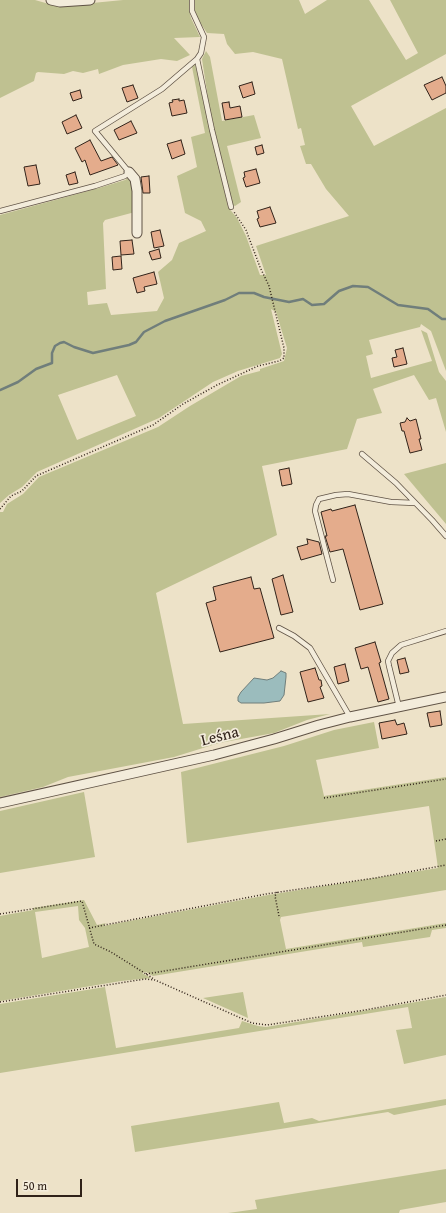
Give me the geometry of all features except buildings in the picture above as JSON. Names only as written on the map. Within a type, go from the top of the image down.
[{"type":"street","points":[[51,0],[60,2],[90,0]]},
{"type":"street","points":[[129,172],[135,179],[137,192],[137,233]]},
{"type":"street","name":"Leśna","points":[[0,803],[214,755],[350,717],[446,697]]},
{"type":"lane","points":[[0,211],[95,186],[125,176],[129,172],[95,131],[162,89],[197,59],[201,53],[204,37],[193,15],[192,0]]},
{"type":"lane","points":[[197,59],[212,130],[231,207]]},
{"type":"lane","points":[[362,454],[415,502],[446,536]]},
{"type":"lane","points":[[333,580],[315,511],[316,504],[319,499],[348,494],[391,502],[415,502]]},
{"type":"lane","points":[[279,628],[294,636],[310,648],[350,717]]},
{"type":"lane","points":[[399,707],[389,666],[389,656],[401,645],[446,632]]},
{"type":"path","points":[[0,509],[11,496],[22,491],[36,476],[153,425],[183,404],[217,385],[253,369],[284,358],[284,348],[270,292],[246,230],[231,207]]},
{"type":"path","points":[[324,798],[446,779]]},
{"type":"path","points":[[436,841],[446,839]]},
{"type":"path","points":[[89,928],[277,892],[375,878],[446,865]]},
{"type":"path","points":[[277,892],[276,896],[279,916]]},
{"type":"path","points":[[0,914],[82,901],[92,941],[97,946],[110,952],[155,980],[252,1023],[267,1025],[365,1010],[446,994]]},
{"type":"path","points":[[146,974],[446,925]]},
{"type":"path","points":[[0,1002],[129,981],[145,979],[155,980]]},
{"type":"green space","points":[[0,0],[35,0],[49,4],[72,5],[123,0],[189,0],[191,18],[200,37],[174,38],[190,55],[177,61],[161,59],[123,65],[99,74],[98,69],[83,73],[73,71],[64,74],[38,72],[36,73],[34,81],[0,98]]},
{"type":"green space","points":[[195,0],[299,0],[305,14],[327,0],[369,0],[406,60],[418,53],[390,0],[446,0],[446,54],[351,106],[374,146],[446,108],[446,371],[431,331],[421,324],[420,327],[369,340],[373,354],[366,356],[371,378],[432,361],[421,330],[427,333],[439,372],[446,381],[446,432],[436,398],[429,400],[414,375],[373,389],[382,413],[357,419],[347,449],[262,466],[277,535],[156,593],[183,724],[330,714],[307,720],[274,733],[219,743],[174,757],[68,777],[43,787],[0,797],[0,512],[3,512],[7,504],[23,494],[39,477],[158,427],[241,376],[260,371],[260,369],[284,361],[287,348],[276,312],[271,309],[282,354],[280,358],[238,371],[213,382],[159,418],[37,472],[22,487],[0,503],[0,215],[99,188],[130,177],[133,180],[135,212],[105,220],[103,223],[106,289],[87,292],[88,305],[107,303],[111,315],[157,311],[164,298],[158,272],[172,260],[179,243],[206,231],[201,221],[185,213],[177,176],[197,167],[191,137],[205,133],[192,67],[195,64],[228,207],[237,218],[246,236],[260,275],[266,275],[256,246],[349,216],[326,189],[311,164],[306,164],[300,146],[305,145],[301,128],[298,129],[282,59],[253,52],[235,54],[227,44],[224,34],[207,33],[199,21],[195,11]],"holes":[[[117,375],[136,416],[77,440],[58,395]]]},
{"type":"green space","points":[[206,51],[210,57],[222,121],[254,115],[261,138],[227,146],[241,202],[235,206],[233,205],[210,111],[202,59]]},
{"type":"green space","points":[[446,463],[446,524],[404,474]]},
{"type":"green space","points":[[374,722],[379,748],[316,760],[324,796],[446,777],[446,890],[281,917],[280,920],[286,949],[446,923],[446,928],[432,930],[430,937],[363,947],[362,942],[153,976],[146,972],[142,973],[151,978],[121,981],[0,1001],[0,916],[33,910],[33,908],[84,900],[97,925],[106,923],[103,926],[268,895],[438,868],[429,806],[187,843],[181,772],[284,746],[334,730]],"holes":[[[78,906],[79,920],[85,928],[89,947],[42,958],[35,912]]]},
{"type":"green space","points":[[84,792],[95,857],[0,873],[0,811]]},
{"type":"green space","points":[[105,987],[116,1048],[239,1028],[242,1021],[266,1027],[446,997],[446,1055],[404,1064],[396,1030],[412,1028],[408,1007],[0,1073],[0,1004]]},
{"type":"green space","points":[[243,992],[248,1018],[203,998]]},
{"type":"green space","points":[[446,1099],[446,1105],[394,1115],[388,1112],[135,1152],[131,1126],[279,1102],[284,1123],[312,1118],[319,1121]]},
{"type":"green space","points":[[446,1169],[446,1202],[400,1210],[399,1213],[228,1213],[257,1209],[255,1200]]},
{"type":"water","points":[[281,671],[286,673],[286,677],[284,695],[280,701],[241,703],[238,701],[238,697],[241,692],[254,678],[267,680],[273,678]]},
{"type":"waterway","points":[[0,390],[18,382],[36,369],[52,363],[52,353],[55,346],[60,343],[64,342],[93,353],[129,345],[136,342],[144,332],[165,321],[225,300],[239,293],[254,293],[264,297],[289,302],[303,299],[312,305],[324,304],[339,291],[353,286],[368,287],[398,305],[428,309],[442,319],[446,319]]}]
